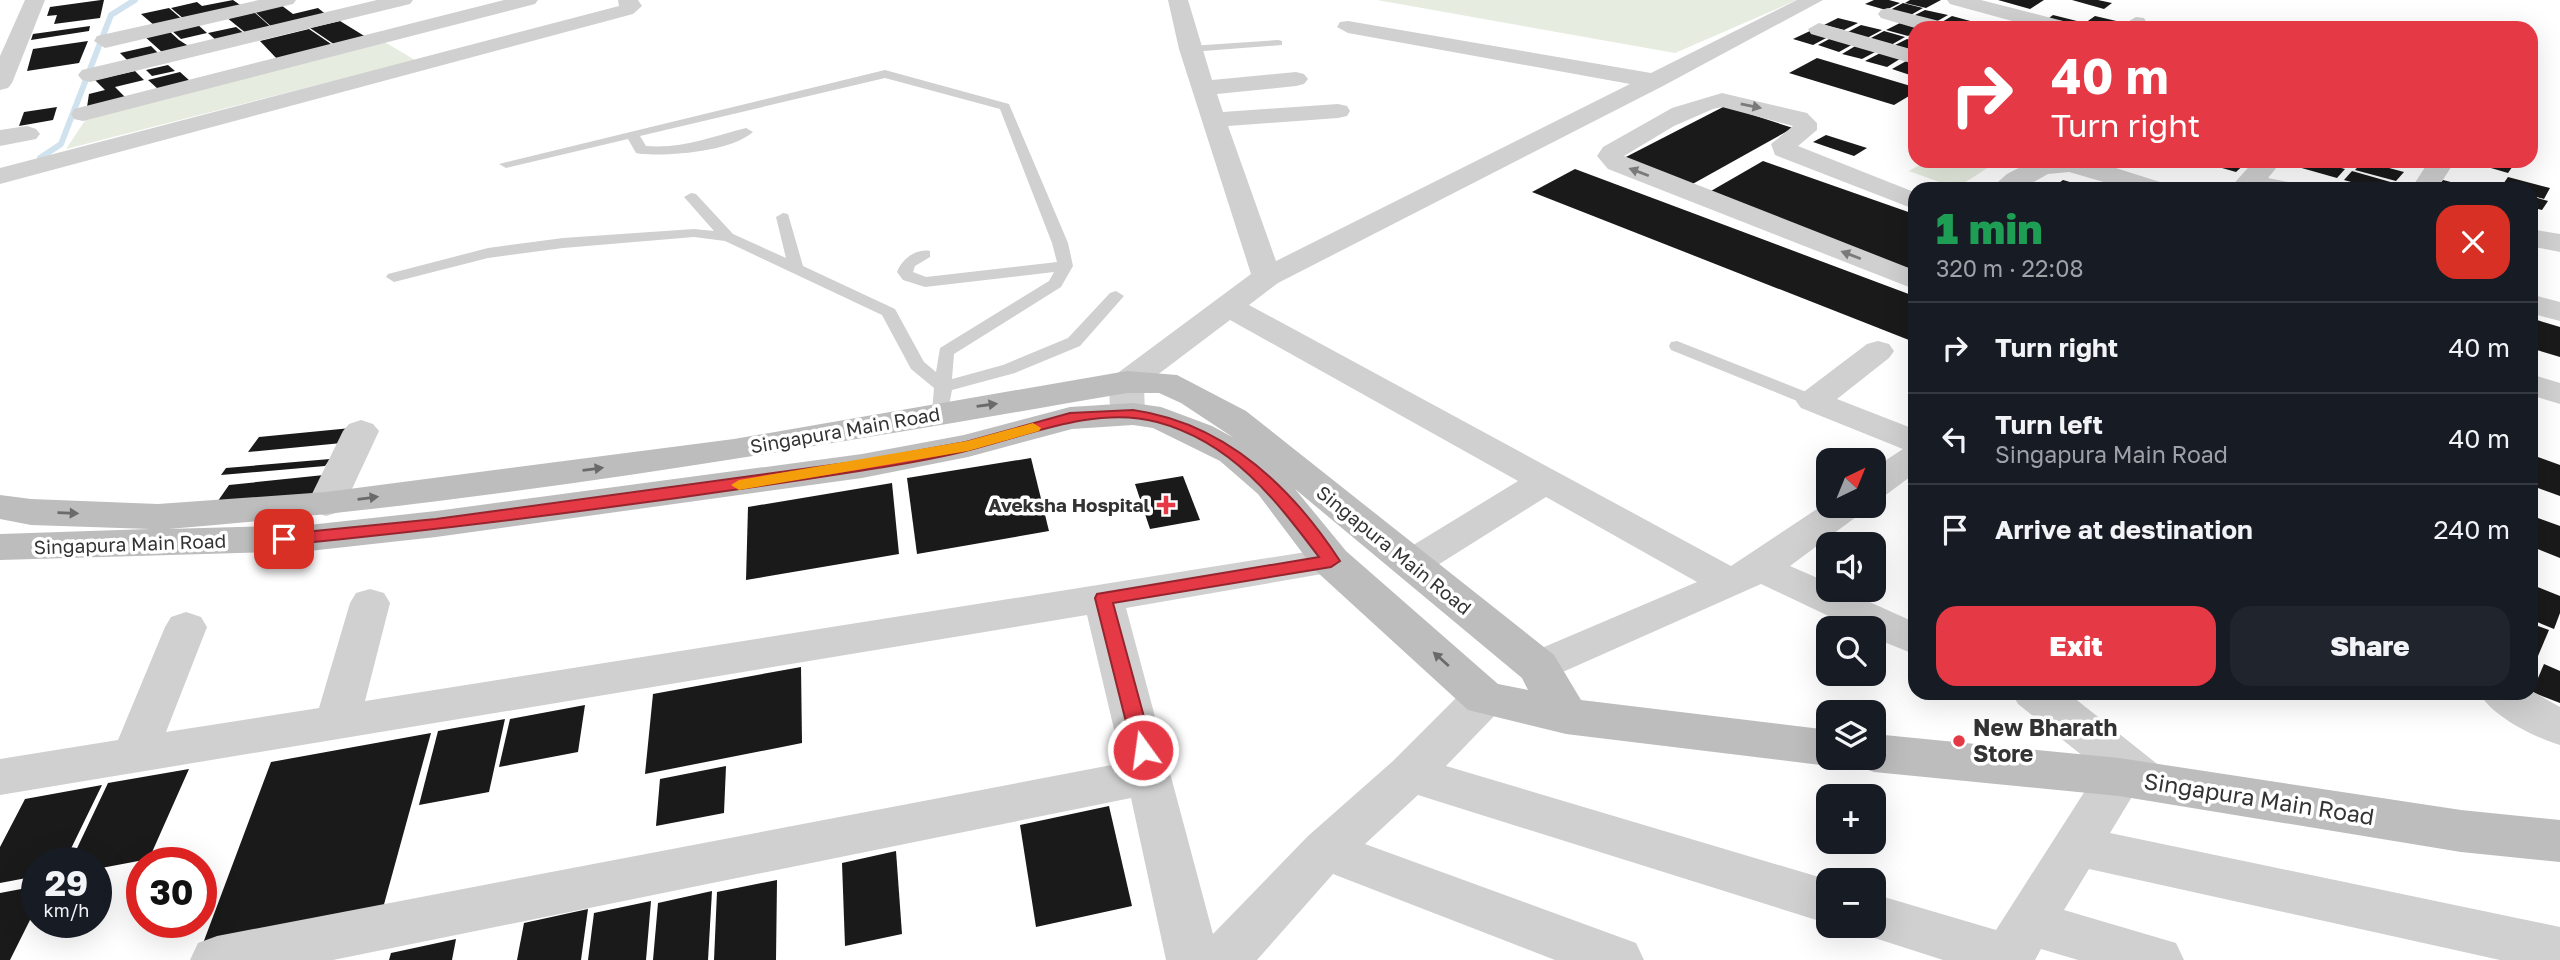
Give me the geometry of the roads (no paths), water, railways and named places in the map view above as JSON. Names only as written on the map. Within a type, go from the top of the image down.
[{"type":"street","points":[[0,83],[35,0]]},
{"type":"street","points":[[105,41],[286,0]]},
{"type":"street","points":[[90,75],[350,6],[403,0]]},
{"type":"street","points":[[83,114],[528,0]]},
{"type":"street","points":[[0,176],[626,10],[632,6],[628,0]]},
{"type":"street","points":[[1178,0],[1190,49],[1267,277]]},
{"type":"street","points":[[1128,398],[1226,306],[1267,277],[1813,0]]},
{"type":"street","points":[[1957,0],[2033,21]]},
{"type":"street","points":[[350,6],[434,60]]},
{"type":"street","points":[[2029,20],[2053,6]]},
{"type":"street","points":[[1888,14],[1914,21]]},
{"type":"street","points":[[1348,27],[1655,81]]},
{"type":"street","points":[[1819,29],[1908,55]]},
{"type":"street","points":[[1203,88],[1296,79]]},
{"type":"street","points":[[1908,199],[1783,150],[1784,144],[1805,130],[1805,123],[1798,118],[1722,100],[1685,112],[1612,152],[1610,156],[1617,163],[1908,278]]},
{"type":"street","points":[[1214,120],[1338,111]]},
{"type":"street","points":[[0,138],[27,134]]},
{"type":"street","points":[[2015,182],[2038,168]]},
{"type":"street","points":[[2086,168],[2132,182]]},
{"type":"street","points":[[2250,182],[2263,168]]},
{"type":"street","points":[[1226,306],[1545,481],[1746,576],[1908,637]]},
{"type":"street","points":[[2538,306],[2560,313]]},
{"type":"street","points":[[1813,401],[1878,351]]},
{"type":"street","name":"Singapura Main Road","points":[[0,547],[309,538],[436,524],[862,466],[968,446],[1070,418],[1164,382],[1194,395],[1233,419],[1538,667],[1566,716]]},
{"type":"street","points":[[2538,387],[2560,394]]},
{"type":"street","name":"Singapura Main Road","points":[[0,507],[31,512],[158,517],[326,503],[734,450],[942,399],[1128,398],[1161,418],[1199,434],[1233,453],[1272,486],[1331,561],[1484,698],[1566,716],[1816,746]]},
{"type":"street","points":[[1813,401],[1908,439]]},
{"type":"street","points":[[326,503],[361,431]]},
{"type":"street","points":[[1886,477],[1908,461]]},
{"type":"street","points":[[1412,564],[1545,481]]},
{"type":"street","points":[[1538,667],[1746,576],[1830,518]]},
{"type":"street","points":[[0,778],[1331,561]]},
{"type":"street","points":[[1103,598],[1193,960]]},
{"type":"street","points":[[337,723],[370,603]]},
{"type":"street","points":[[134,756],[186,627]]},
{"type":"street","points":[[1223,960],[1325,850],[1410,774],[1484,698]]},
{"type":"street","points":[[2014,947],[2076,846],[2132,778],[2047,700]]},
{"type":"street","points":[[2513,700],[2560,728]]},
{"type":"street","name":"Singapura Main Road","points":[[1886,754],[2132,778],[2461,831],[2560,841]]},
{"type":"street","points":[[1410,774],[1816,898]]},
{"type":"street","points":[[217,960],[1149,776]]},
{"type":"street","points":[[2076,846],[2560,950]]},
{"type":"street","points":[[1325,850],[1617,960]]},
{"type":"street","points":[[1886,919],[2014,947],[2157,960]]},
{"type":"lane","points":[[1190,49],[1278,43]]},
{"type":"lane","points":[[506,164],[885,74],[1005,107],[1060,243],[1065,266],[1055,284],[946,352],[942,399]]},
{"type":"lane","points":[[632,134],[641,150],[668,153],[705,148],[746,132]]},
{"type":"lane","points":[[691,197],[728,237]]},
{"type":"lane","points":[[783,217],[796,269]]},
{"type":"lane","points":[[394,277],[488,253],[563,243],[694,233],[728,237],[889,312],[917,365],[942,399]]},
{"type":"lane","points":[[925,254],[908,264],[905,272],[909,277],[925,282],[1065,266]]},
{"type":"lane","points":[[942,399],[1074,342],[1116,296]]},
{"type":"lane","points":[[1677,346],[1813,401]]},
{"type":"waterway","points":[[40,158],[61,144],[111,15],[135,0]]},
{"type":"place","name":"Aveksha Hospital","points":[[1166,505]]},
{"type":"place","name":"New Bharath Store","points":[[1959,741]]}]
